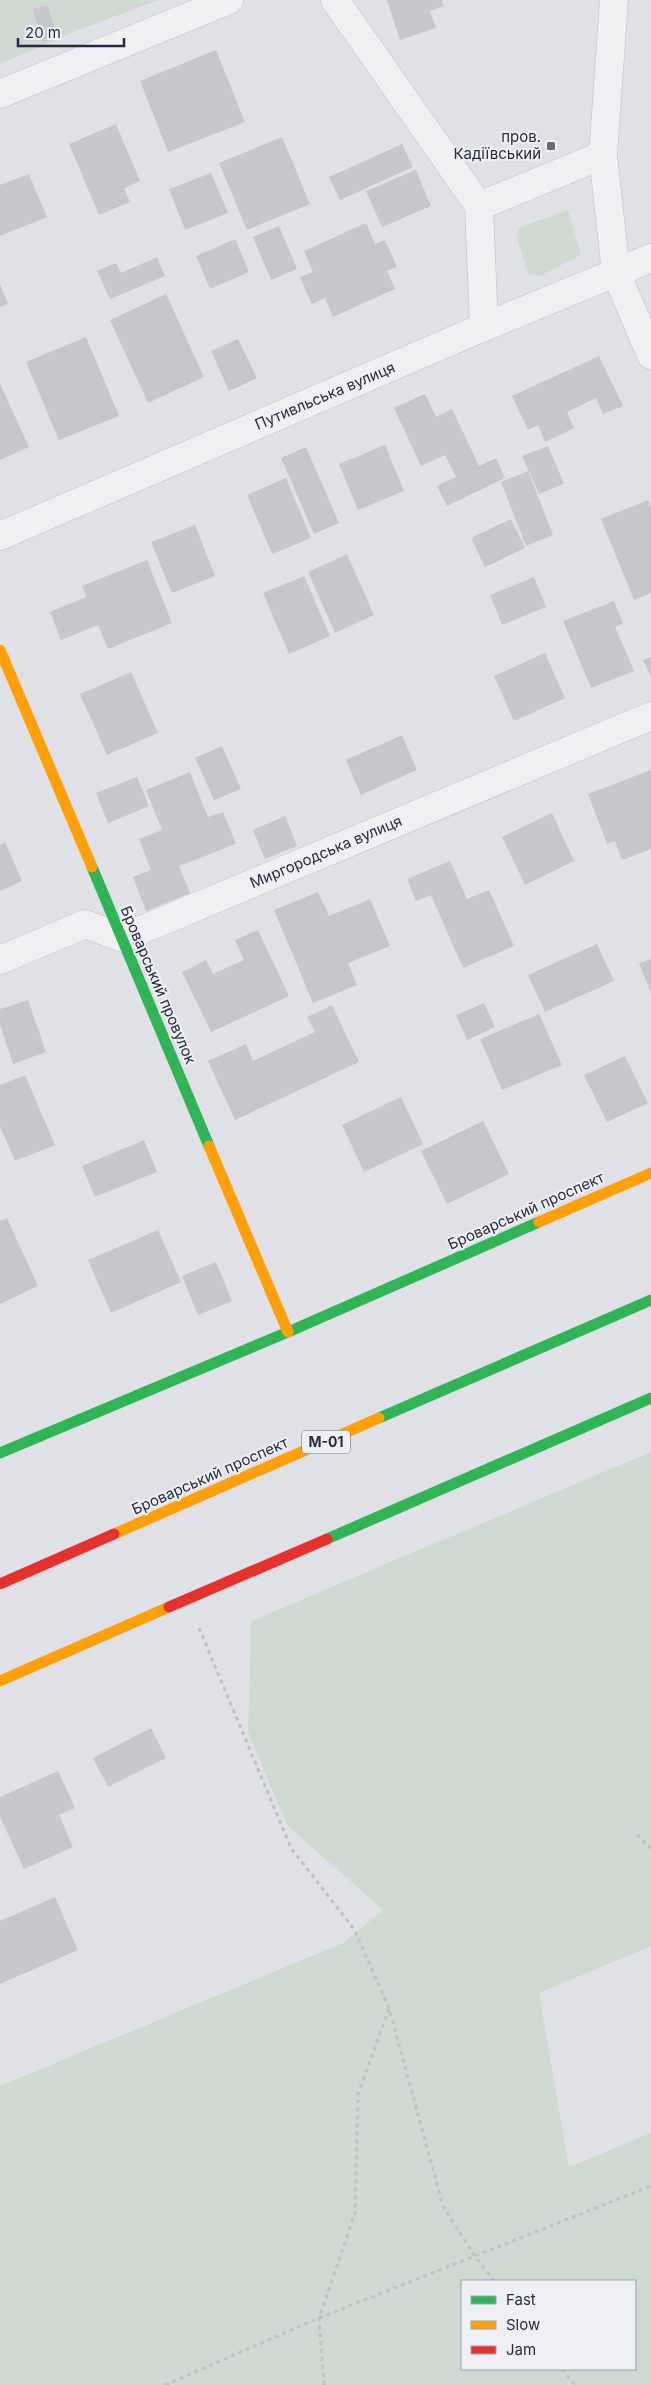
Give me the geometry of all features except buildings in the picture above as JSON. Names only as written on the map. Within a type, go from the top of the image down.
[{"type":"main road","name":"Броварський провулок","points":[[0,650],[288,1332]]},
{"type":"main road","name":"Броварський проспект","points":[[0,1453],[288,1332],[651,1173]]},
{"type":"main road","name":"Броварський проспект","points":[[0,1584],[651,1300]]},
{"type":"main road","points":[[0,1681],[651,1398]]},
{"type":"street","points":[[0,94],[229,0]]},
{"type":"street","points":[[336,0],[479,206],[484,327]]},
{"type":"street","points":[[614,0],[603,155],[616,273],[651,355]]},
{"type":"street","points":[[479,206],[603,155]]},
{"type":"street","name":"Путивльська вулиця","points":[[0,536],[484,327],[651,258]]},
{"type":"street","name":"Миргородська вулиця","points":[[122,938],[651,716]]},
{"type":"street","points":[[0,960],[84,924],[122,938]]},
{"type":"path","points":[[187,1600],[291,1848],[354,1929],[389,2008],[443,2206],[474,2255],[493,2280]]},
{"type":"path","points":[[636,1836],[651,1848]]},
{"type":"path","points":[[324,2385],[319,2318],[355,2213],[358,2094],[389,2008]]},
{"type":"path","points":[[165,2385],[319,2318],[651,2186]]},
{"type":"path","points":[[563,2370],[575,2385]]},
{"type":"shaded area","points":[[0,0],[159,0],[78,30],[0,64]]},
{"type":"shaded area","points":[[568,210],[581,255],[540,276],[528,274],[517,238],[518,228]]},
{"type":"shaded area","points":[[651,1452],[651,1946],[539,1993],[569,2167],[651,2133],[651,2385],[0,2385],[0,2086],[343,1943],[383,1910],[287,1825],[248,1732],[251,1621]]},
{"type":"traffic: fast","points":[[92,867],[209,1146]]},
{"type":"traffic: fast","points":[[0,1453],[288,1332],[539,1222]]},
{"type":"traffic: fast","points":[[379,1418],[651,1300]]},
{"type":"traffic: fast","points":[[327,1539],[651,1398]]},
{"type":"traffic: slow","points":[[0,650],[92,867]]},
{"type":"traffic: slow","points":[[209,1146],[288,1332]]},
{"type":"traffic: slow","points":[[539,1222],[651,1173]]},
{"type":"traffic: slow","points":[[114,1534],[379,1418]]},
{"type":"traffic: slow","points":[[0,1681],[169,1607]]},
{"type":"traffic: jam","points":[[0,1584],[114,1534]]},
{"type":"traffic: jam","points":[[169,1607],[327,1539]]},
{"type":"place","name":"пров. Кадіївський","points":[[551,146]]}]
